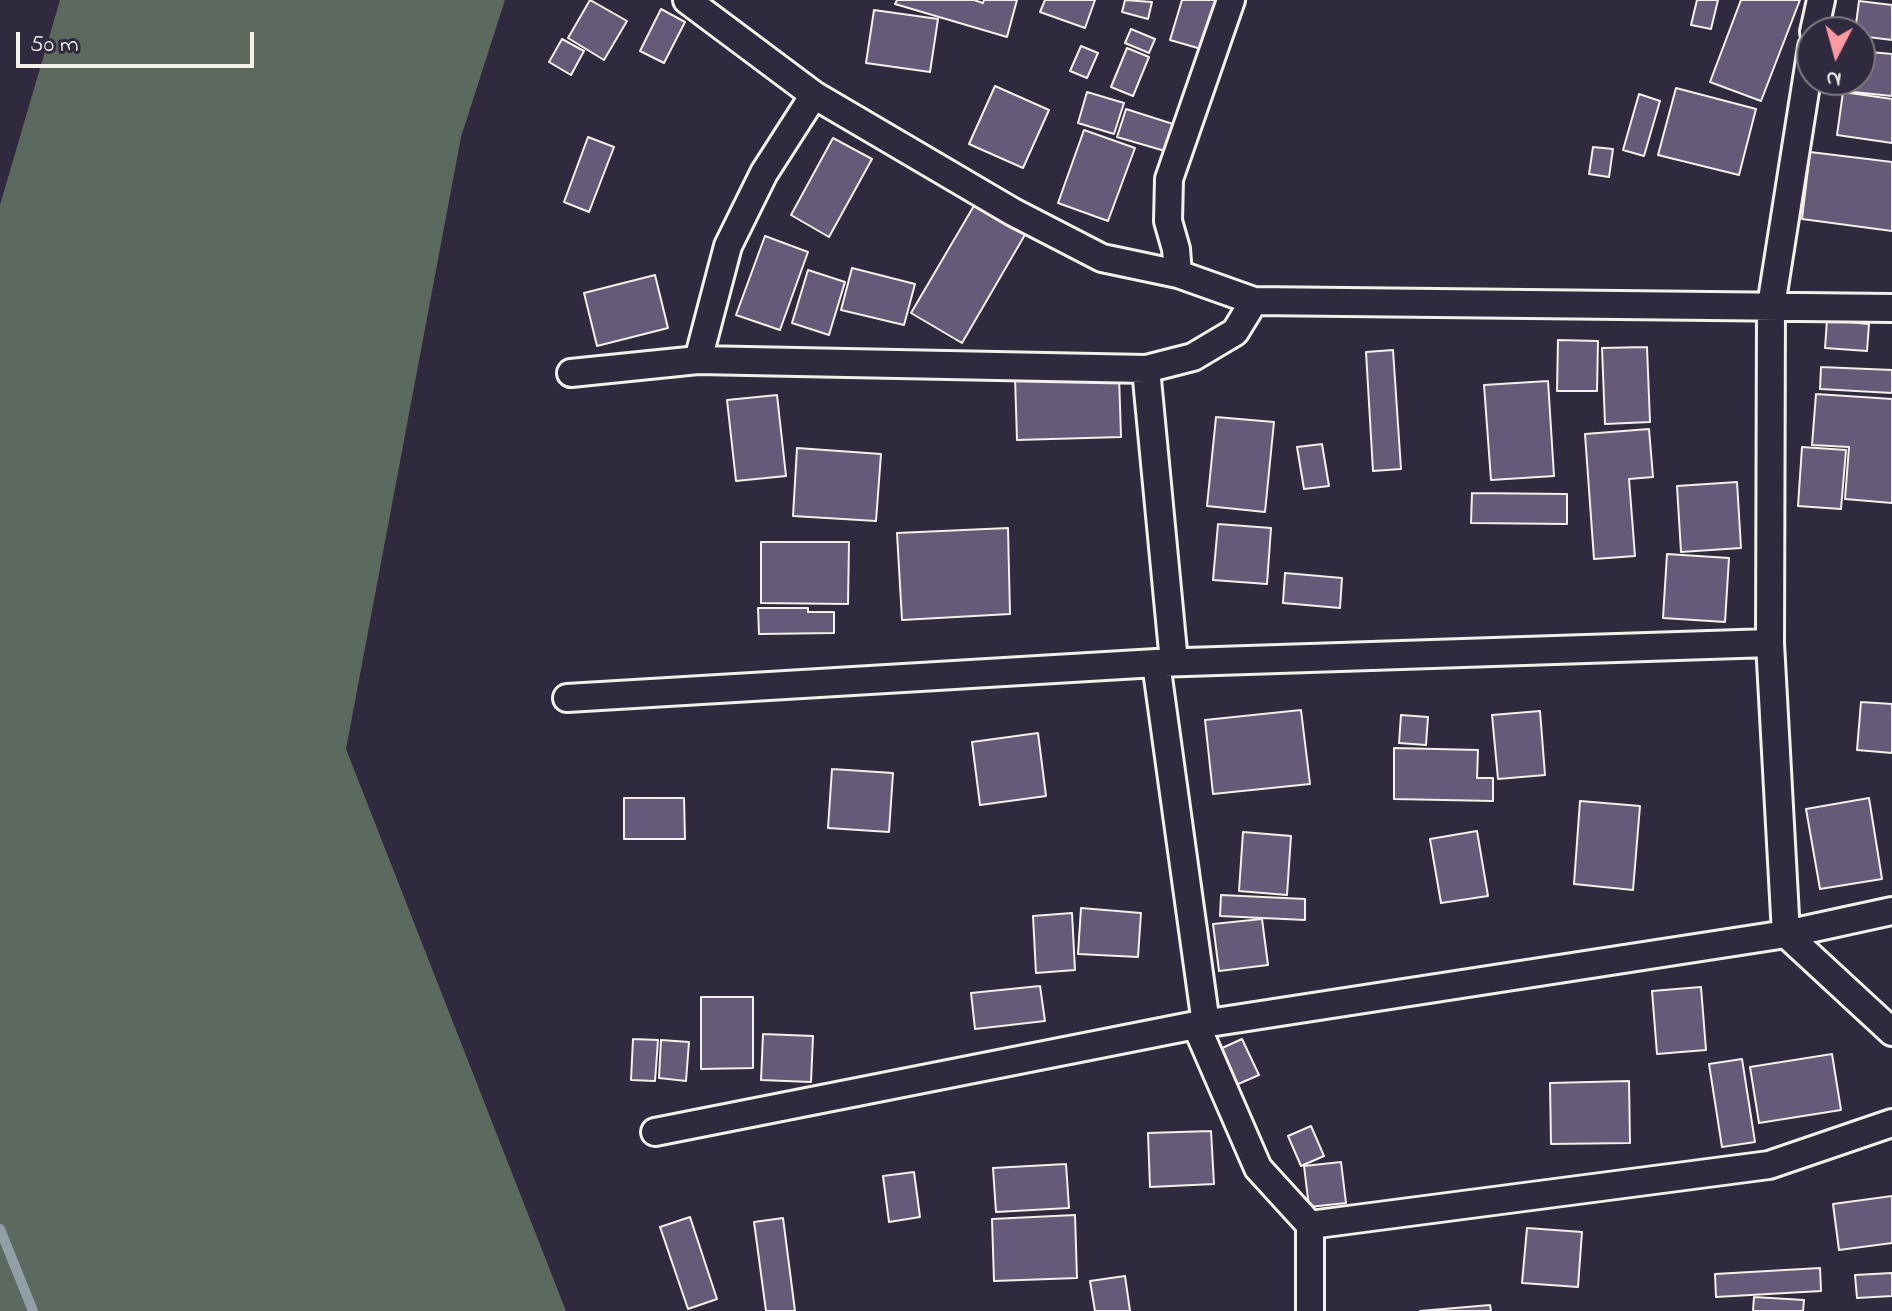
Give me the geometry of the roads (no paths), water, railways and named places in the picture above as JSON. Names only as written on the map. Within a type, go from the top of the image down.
[{"type":"street","points":[[687,0],[814,95],[1013,212],[1102,258],[1178,274],[1254,301],[1892,308]]},
{"type":"street","points":[[1178,274],[1176,249],[1168,221],[1169,179],[1231,0]]},
{"type":"street","points":[[698,360],[728,246],[764,173],[814,95]]},
{"type":"street","points":[[1804,96],[1771,306],[1770,643],[1786,934],[1892,1032]]},
{"type":"street","points":[[571,373],[698,360],[1146,369],[1193,357],[1235,332],[1254,301]]},
{"type":"street","points":[[1146,369],[1165,662],[1201,1025],[1258,1168],[1310,1225],[1310,1311]]},
{"type":"street","points":[[567,698],[1165,662],[1770,643]]},
{"type":"street","points":[[655,1132],[1201,1025],[1786,934],[1892,911]]},
{"type":"street","points":[[1310,1225],[1769,1165],[1892,1123]]},
{"type":"waterway","points":[[0,1229],[33,1311]]}]
